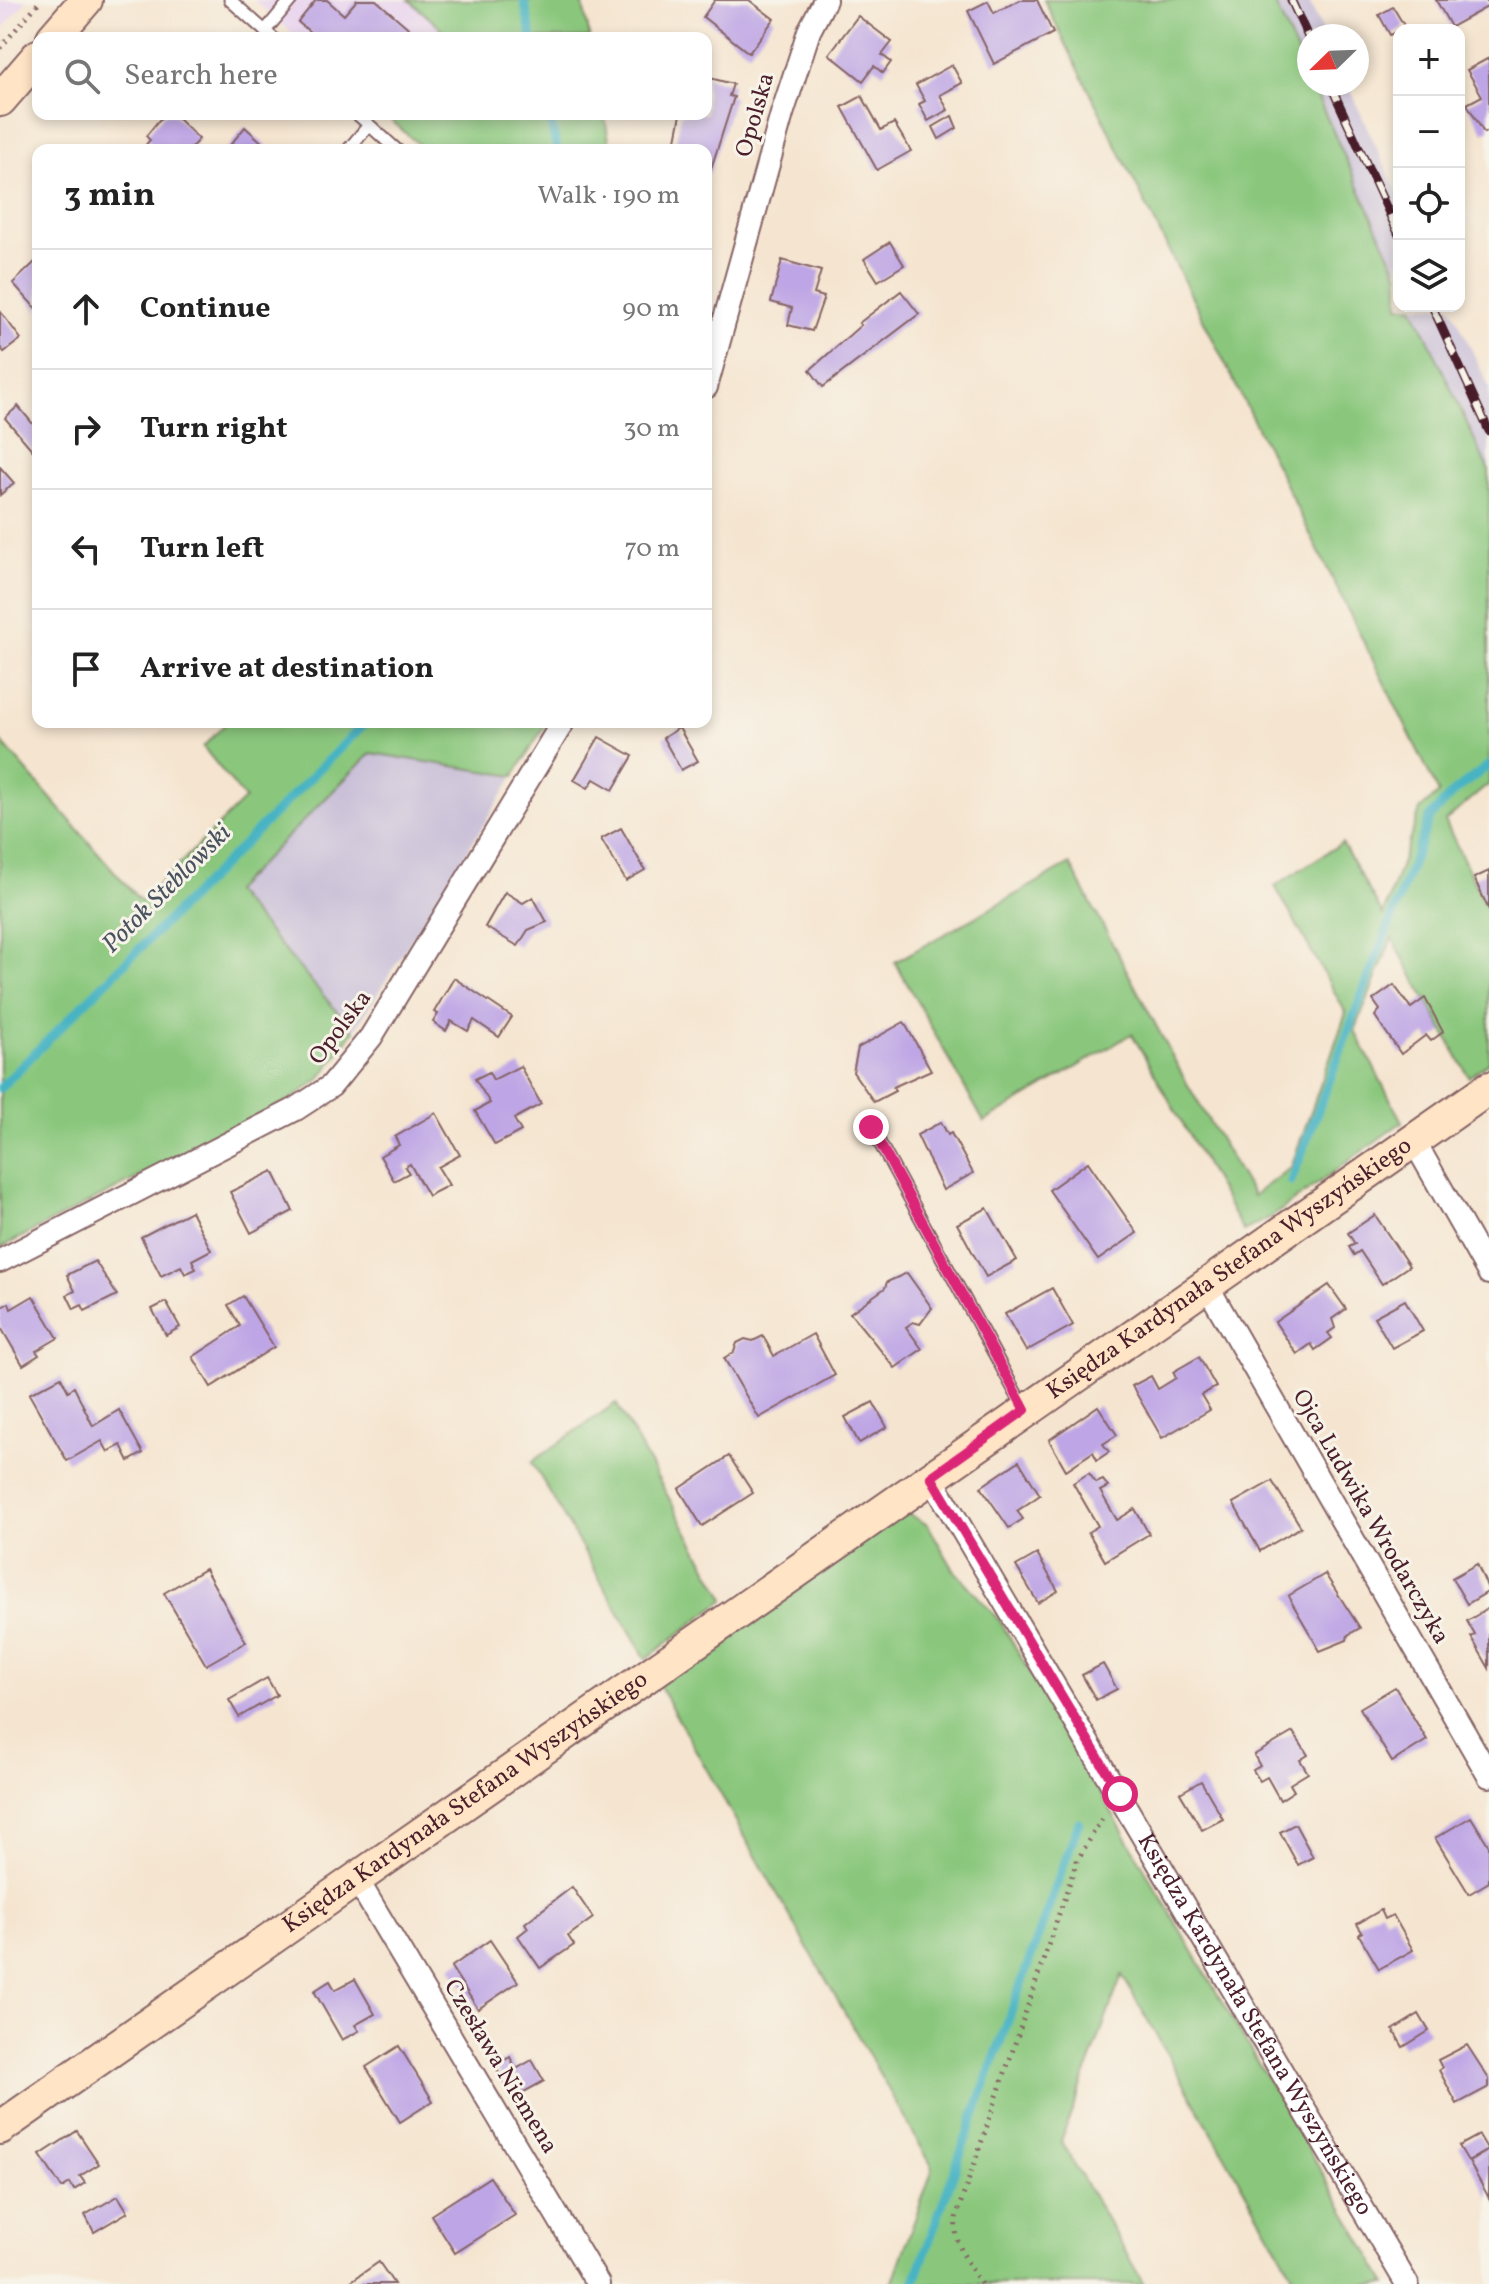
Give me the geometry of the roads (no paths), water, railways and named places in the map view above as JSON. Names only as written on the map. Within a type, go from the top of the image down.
[{"type":"street","points":[[58,32],[86,0]]},
{"type":"street","name":"Opolska","points":[[712,365],[782,114],[809,31],[825,0]]},
{"type":"street","points":[[0,100],[32,63]]},
{"type":"street","name":"Opolska","points":[[0,1261],[296,1109],[331,1086],[371,1037],[559,728]]},
{"type":"street","name":"Księdza Kardynała Stefana Wyszyńskiego","points":[[0,2128],[1489,1088]]},
{"type":"street","points":[[1414,1141],[1489,1273]]},
{"type":"street","name":"Ojca Ludwika Wrodarczyka","points":[[1206,1284],[1489,1776]]},
{"type":"street","name":"Księdza Kardynała Stefana Wyszyńskiego","points":[[931,1477],[1407,2284]]},
{"type":"street","name":"Czesława Niemena","points":[[356,1878],[598,2284]]},
{"type":"lane","points":[[230,0],[266,32]]},
{"type":"lane","points":[[271,32],[291,0]]},
{"type":"lane","points":[[364,120],[390,144]]},
{"type":"lane","points":[[353,144],[369,125]]},
{"type":"lane","points":[[871,1127],[1025,1410]]},
{"type":"waterway","name":"Potok Steblowski","points":[[524,0],[531,32]]},
{"type":"waterway","name":"Potok Steblowski","points":[[550,120],[556,144]]},
{"type":"waterway","name":"Potok Steblowski","points":[[0,1088],[360,728]]},
{"type":"waterway","points":[[1291,1181],[1430,817],[1454,792],[1489,765]]},
{"type":"waterway","points":[[914,2284],[1079,1822]]},
{"type":"railway","points":[[1291,0],[1302,24]]},
{"type":"railway","points":[[1335,96],[1393,222]]},
{"type":"railway","points":[[1435,312],[1489,431]]}]
